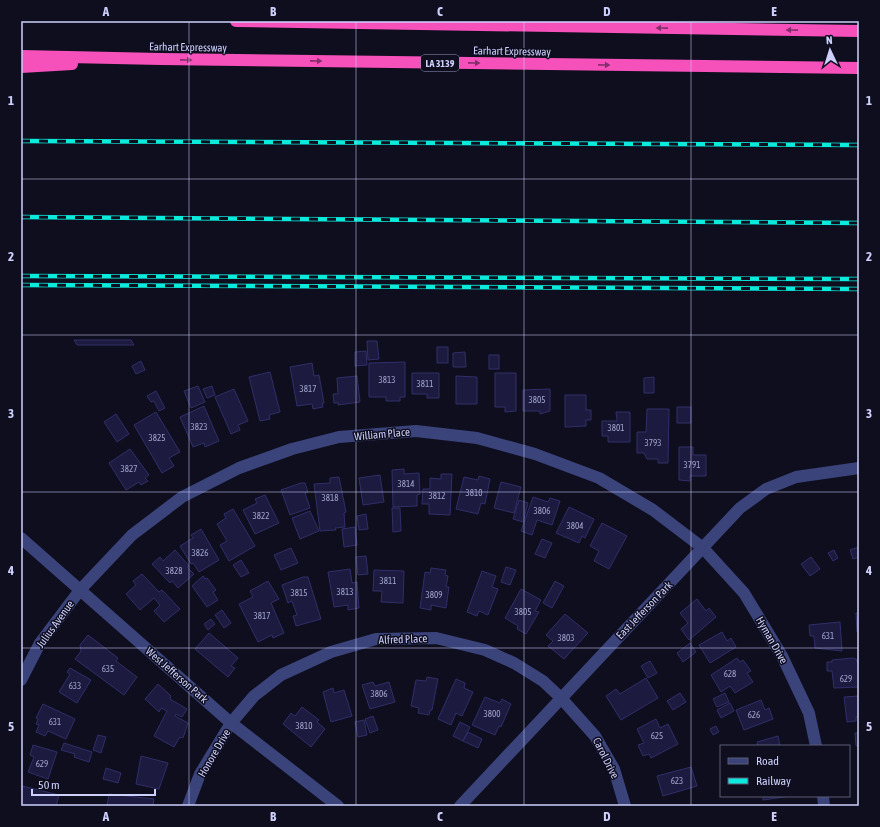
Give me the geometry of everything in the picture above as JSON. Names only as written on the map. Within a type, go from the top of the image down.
[{"type":"highway","points":[[236,21],[859,31]]},
{"type":"highway","points":[[367,21],[389,24]]},
{"type":"highway","name":"Earhart Expressway","points":[[21,56],[859,68]]},
{"type":"highway","points":[[21,67],[161,59]]},
{"type":"street","name":"William Place","points":[[80,590],[132,535],[182,497],[239,468],[292,449],[339,437],[416,431],[477,438],[535,454],[599,478],[653,510],[703,548]]},
{"type":"street","name":"East Jefferson Park","points":[[460,806],[740,508],[766,489],[796,477],[859,468]]},
{"type":"street","name":"West Jefferson Park","points":[[21,538],[231,723],[338,806]]},
{"type":"street","name":"Hyman Drive","points":[[703,548],[744,593],[782,656],[809,713],[816,745]]},
{"type":"street","name":"Julius Avenue","points":[[21,680],[40,643],[80,590]]},
{"type":"street","name":"Alfred Place","points":[[231,723],[254,696],[281,675],[331,652],[376,639],[436,638],[484,650],[514,663],[543,681],[561,698]]},
{"type":"street","name":"Carol Drive","points":[[561,698],[595,736],[614,769],[625,806]]},
{"type":"street","name":"Honore Drive","points":[[188,806],[200,774],[231,723]]},
{"type":"building","points":[[74,340],[131,340],[134,345],[77,345]]},
{"type":"building","points":[[367,341],[377,341],[379,359],[368,360]]},
{"type":"building","points":[[437,347],[448,347],[448,363],[437,363]]},
{"type":"building","points":[[366,351],[367,365],[355,366],[355,352]]},
{"type":"building","points":[[465,352],[466,367],[453,367],[453,353]]},
{"type":"building","points":[[489,355],[499,355],[499,369],[489,369]]},
{"type":"building","points":[[141,361],[145,370],[136,374],[132,366]]},
{"type":"building","points":[[405,362],[405,397],[400,397],[400,401],[386,401],[386,397],[369,397],[369,363]]},
{"type":"building","points":[[312,363],[314,376],[319,375],[324,403],[322,403],[323,407],[313,409],[312,404],[297,406],[290,367]]},
{"type":"building","points":[[270,372],[280,412],[269,415],[270,419],[260,421],[249,377]]},
{"type":"building","points":[[412,373],[439,373],[439,398],[427,398],[427,394],[412,394]]},
{"type":"building","points":[[495,373],[516,373],[516,411],[505,412],[505,407],[495,407]]},
{"type":"building","points":[[357,376],[360,402],[338,405],[339,403],[334,403],[333,394],[338,394],[337,378]]},
{"type":"building","points":[[456,376],[477,377],[477,404],[456,404]]},
{"type":"building","points":[[654,377],[654,393],[644,393],[644,378]]},
{"type":"building","points":[[198,386],[205,402],[191,408],[184,391]]},
{"type":"building","points":[[212,386],[215,395],[207,398],[203,389]]},
{"type":"building","points":[[234,389],[248,421],[238,425],[240,430],[231,434],[215,397]]},
{"type":"building","points":[[550,389],[550,411],[540,414],[540,411],[523,411],[523,390]]},
{"type":"building","points":[[156,391],[165,408],[159,411],[154,401],[151,402],[147,396]]},
{"type":"building","points":[[565,395],[586,395],[586,410],[591,410],[591,420],[586,420],[586,426],[565,427]]},
{"type":"building","points":[[204,406],[219,441],[205,447],[204,443],[193,447],[180,417]]},
{"type":"building","points":[[677,407],[691,407],[691,423],[677,423]]},
{"type":"building","points":[[647,409],[669,409],[668,463],[658,463],[658,459],[647,459],[644,453],[637,453],[637,432],[646,432]]},
{"type":"building","points":[[156,412],[180,452],[169,458],[174,466],[162,473],[134,425]]},
{"type":"building","points":[[616,412],[630,412],[630,442],[608,442],[608,436],[602,436],[602,421],[617,421]]},
{"type":"building","points":[[116,414],[129,434],[117,442],[104,422]]},
{"type":"building","points":[[679,447],[693,447],[693,455],[706,455],[706,476],[690,476],[690,481],[679,480]]},
{"type":"building","points":[[130,449],[149,475],[145,478],[148,481],[141,485],[139,482],[126,490],[109,463]]},
{"type":"building","points":[[404,469],[404,474],[419,473],[420,494],[417,495],[417,506],[393,507],[392,470]]},
{"type":"building","points":[[441,474],[452,474],[450,515],[429,514],[429,504],[422,504],[423,489],[430,489],[430,478],[441,479]]},
{"type":"building","points":[[380,475],[384,502],[363,505],[359,478]]},
{"type":"building","points":[[479,476],[490,479],[485,504],[481,503],[478,514],[456,509],[464,477],[478,480]]},
{"type":"building","points":[[339,477],[346,512],[344,513],[345,527],[335,528],[336,530],[320,531],[314,484],[330,483],[330,478]]},
{"type":"building","points":[[501,482],[521,487],[514,513],[494,508]]},
{"type":"building","points":[[305,483],[308,492],[305,493],[310,508],[290,515],[281,490]]},
{"type":"building","points":[[265,495],[279,523],[255,534],[243,510],[257,503],[255,499]]},
{"type":"building","points":[[533,497],[548,502],[550,498],[560,501],[552,525],[537,520],[532,535],[521,531]]},
{"type":"building","points":[[519,500],[528,503],[523,522],[513,519]]},
{"type":"building","points":[[569,507],[594,519],[585,538],[582,536],[579,543],[556,533]]},
{"type":"building","points":[[392,508],[400,508],[401,531],[393,532]]},
{"type":"building","points":[[233,509],[255,546],[229,561],[220,545],[227,541],[217,524],[226,518],[224,514]]},
{"type":"building","points":[[310,511],[319,531],[300,539],[292,518]]},
{"type":"building","points":[[366,514],[368,529],[359,530],[357,516]]},
{"type":"building","points":[[602,523],[627,536],[609,569],[594,561],[599,551],[590,546]]},
{"type":"building","points":[[355,527],[357,545],[344,547],[342,529]]},
{"type":"building","points":[[201,529],[219,560],[199,572],[193,563],[191,564],[180,546],[193,538],[191,535]]},
{"type":"building","points":[[542,539],[552,543],[545,558],[535,554]]},
{"type":"building","points":[[859,547],[859,557],[853,559],[850,550]]},
{"type":"building","points":[[291,548],[298,563],[281,570],[274,555]]},
{"type":"building","points":[[175,550],[194,574],[178,588],[172,581],[170,583],[152,564],[160,557],[163,561]]},
{"type":"building","points":[[834,550],[838,558],[833,561],[828,553]]},
{"type":"building","points":[[366,556],[368,574],[358,575],[356,557]]},
{"type":"building","points":[[811,557],[820,569],[810,576],[801,564]]},
{"type":"building","points":[[241,560],[249,573],[241,577],[233,565]]},
{"type":"building","points":[[506,567],[516,570],[510,585],[501,582]]},
{"type":"building","points":[[431,568],[446,570],[445,575],[448,576],[446,587],[449,587],[446,608],[431,605],[431,610],[420,608],[425,572],[430,573]]},
{"type":"building","points":[[350,569],[352,583],[357,582],[359,608],[348,610],[348,605],[334,607],[328,572]]},
{"type":"building","points":[[374,570],[404,571],[403,603],[381,602],[382,591],[373,591]]},
{"type":"building","points":[[482,571],[496,576],[492,587],[498,589],[488,615],[479,611],[477,616],[467,612]]},
{"type":"building","points":[[142,574],[159,592],[162,590],[180,609],[164,622],[154,611],[160,605],[154,598],[140,610],[126,594],[136,585],[133,581]]},
{"type":"building","points":[[203,576],[205,579],[207,578],[216,590],[213,592],[218,600],[207,607],[192,586]]},
{"type":"building","points":[[303,577],[308,577],[321,619],[296,626],[293,616],[297,615],[292,601],[288,603],[282,585]]},
{"type":"building","points":[[268,581],[279,599],[271,603],[284,633],[273,638],[272,635],[258,642],[239,604],[253,597],[250,591]]},
{"type":"building","points":[[555,581],[564,586],[552,608],[543,603]]},
{"type":"building","points":[[521,589],[541,600],[535,611],[539,612],[526,634],[517,629],[518,626],[505,618]]},
{"type":"building","points":[[697,599],[706,611],[709,608],[716,617],[689,640],[681,629],[688,623],[680,613]]},
{"type":"building","points":[[222,610],[231,623],[224,628],[215,615]]},
{"type":"building","points":[[856,613],[859,613],[859,631],[857,632]]},
{"type":"building","points":[[565,614],[588,633],[564,659],[548,646],[553,641],[546,635]]},
{"type":"building","points":[[211,619],[215,624],[208,630],[204,624]]},
{"type":"building","points":[[840,622],[842,651],[815,648],[814,636],[810,636],[809,625]]},
{"type":"building","points":[[722,632],[727,641],[731,638],[736,647],[710,663],[699,645]]},
{"type":"building","points":[[209,633],[238,658],[231,666],[235,668],[228,677],[195,649]]},
{"type":"building","points":[[88,635],[118,658],[116,661],[137,677],[124,695],[75,659],[81,651],[80,645]]},
{"type":"building","points":[[690,643],[696,652],[683,662],[677,653]]},
{"type":"building","points":[[737,658],[740,662],[743,660],[751,671],[747,673],[753,682],[735,693],[730,686],[721,692],[711,675]]},
{"type":"building","points":[[853,658],[859,662],[859,687],[834,688],[832,671],[827,671],[827,662],[832,662],[832,660]]},
{"type":"building","points":[[650,661],[657,673],[648,678],[641,666]]},
{"type":"building","points":[[70,668],[91,680],[77,703],[59,692],[70,674],[67,672]]},
{"type":"building","points":[[427,677],[438,679],[432,710],[430,710],[429,715],[418,713],[419,708],[411,706],[416,680],[426,681]]},
{"type":"building","points":[[646,678],[658,698],[621,720],[606,696],[616,689],[620,694]]},
{"type":"building","points":[[456,679],[465,683],[464,688],[473,692],[462,716],[456,713],[451,725],[438,719]]},
{"type":"building","points":[[373,682],[375,686],[389,682],[395,702],[370,709],[362,685]]},
{"type":"building","points":[[158,684],[171,696],[170,699],[187,709],[182,717],[176,714],[175,716],[188,723],[183,738],[180,737],[174,747],[154,736],[167,711],[161,708],[159,712],[145,699]]},
{"type":"building","points":[[333,688],[334,693],[344,690],[352,716],[331,722],[323,692]]},
{"type":"building","points":[[680,693],[686,702],[673,710],[667,701]]},
{"type":"building","points":[[725,693],[729,702],[717,707],[713,699]]},
{"type":"building","points":[[859,696],[859,717],[856,717],[856,721],[847,722],[844,697]]},
{"type":"building","points":[[485,697],[500,703],[502,699],[511,704],[501,727],[499,726],[495,735],[472,725]]},
{"type":"building","points":[[761,700],[765,710],[769,708],[773,719],[744,730],[736,710]]},
{"type":"building","points":[[730,703],[734,711],[721,718],[717,710]]},
{"type":"building","points":[[43,704],[75,719],[66,739],[48,731],[45,736],[36,732],[39,725],[36,724],[38,719],[36,718]]},
{"type":"building","points":[[302,707],[319,720],[317,722],[325,729],[311,747],[283,724],[291,713],[295,716]]},
{"type":"building","points":[[373,716],[378,730],[370,733],[365,719]]},
{"type":"building","points":[[656,719],[660,728],[668,724],[678,744],[651,758],[649,754],[643,756],[638,745],[644,743],[637,729]]},
{"type":"building","points":[[364,720],[367,735],[358,737],[355,722]]},
{"type":"building","points":[[460,722],[470,727],[463,741],[453,736]]},
{"type":"building","points":[[716,726],[719,732],[713,735],[710,729]]},
{"type":"building","points":[[468,732],[482,739],[478,748],[463,741]]},
{"type":"building","points":[[855,733],[859,733],[859,745],[856,746]]},
{"type":"building","points":[[98,735],[106,737],[101,753],[93,750]]},
{"type":"building","points":[[778,736],[780,745],[758,745],[757,742]]},
{"type":"building","points":[[64,743],[92,752],[89,762],[74,757],[75,754],[61,750]]},
{"type":"building","points":[[33,745],[57,752],[48,779],[28,772],[34,757],[30,755]]},
{"type":"building","points":[[141,756],[168,763],[159,789],[136,784]]},
{"type":"building","points":[[691,767],[697,786],[663,796],[657,776]]},
{"type":"building","points":[[106,768],[121,773],[118,783],[103,779]]},
{"type":"building","points":[[22,786],[59,795],[56,806],[21,806]]},
{"type":"building","points":[[109,794],[154,799],[153,806],[107,806]]},
{"type":"building","points":[[763,797],[783,797],[763,800]]},
{"type":"railway","points":[[21,141],[859,145]]},
{"type":"railway","points":[[21,217],[859,223]]},
{"type":"railway","points":[[21,276],[859,279]]},
{"type":"railway","points":[[21,285],[859,289]]}]
